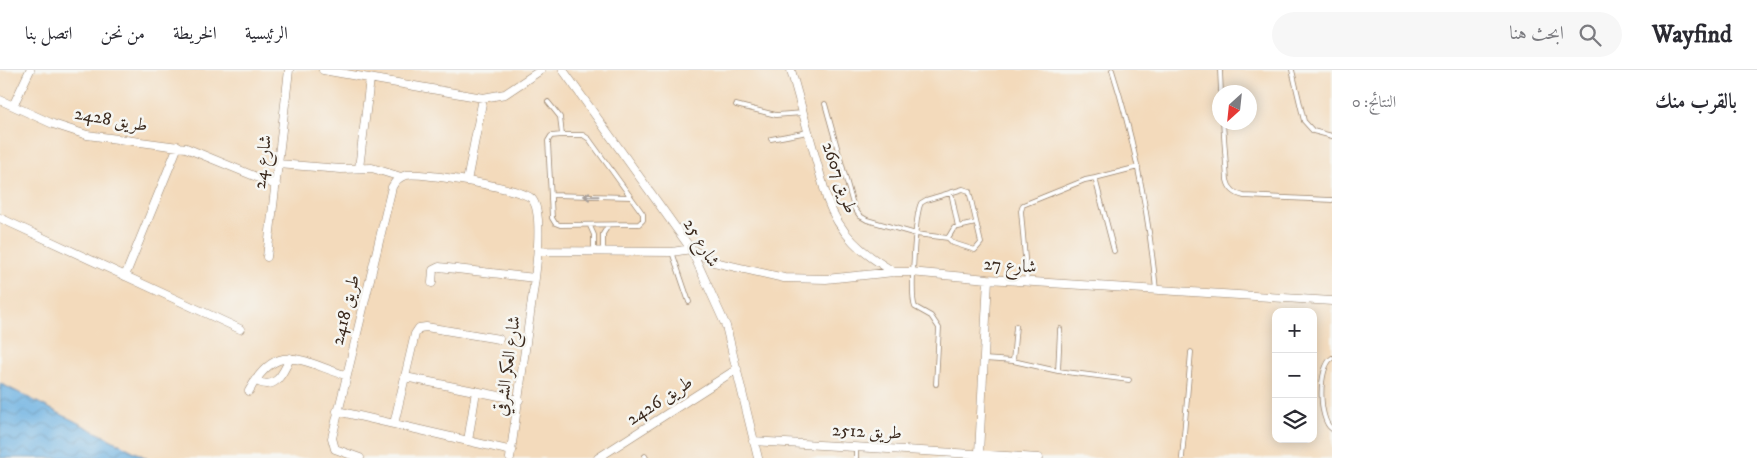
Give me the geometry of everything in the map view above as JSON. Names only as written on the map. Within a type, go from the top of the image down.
[{"type":"street","points":[[13,106],[30,70]]},
{"type":"street","name":"شارع 24","points":[[267,257],[289,70]]},
{"type":"street","points":[[323,70],[483,98],[504,94],[541,70]]},
{"type":"street","name":"شارع 25","points":[[563,70],[691,249],[726,326],[758,458]]},
{"type":"street","name":"طريق 2607","points":[[791,70],[828,199],[839,224],[856,246],[894,272]]},
{"type":"street","points":[[359,168],[370,79]]},
{"type":"street","points":[[467,181],[483,98]]},
{"type":"street","name":"طريق 2428","points":[[0,100],[53,124],[86,135],[178,146],[276,185]]},
{"type":"street","points":[[124,276],[178,146]]},
{"type":"street","points":[[278,164],[332,169],[359,168],[383,170],[401,177],[414,175],[467,181],[523,193],[532,199],[537,208],[538,251],[672,252],[691,249]]},
{"type":"street","name":"طريق 2418","points":[[360,458],[339,451],[333,446],[332,438],[345,375],[389,195],[392,187],[401,177]]},
{"type":"street","points":[[0,218],[240,330]]},
{"type":"street","name":"شارع 27","points":[[691,249],[714,262],[784,278],[826,279],[894,272],[1332,301]]},
{"type":"street","name":"شارع العكر الشرقي","points":[[511,454],[538,251]]},
{"type":"street","points":[[432,283],[433,270],[439,267],[535,278]]},
{"type":"street","points":[[979,453],[988,279]]},
{"type":"street","points":[[394,424],[415,334],[419,328],[426,327],[499,339]]},
{"type":"street","points":[[249,391],[255,380],[272,362],[280,358],[290,358],[345,375]]},
{"type":"street","points":[[255,380],[269,384],[279,380],[290,358]]},
{"type":"street","name":"طريق 2426","points":[[598,458],[737,369]]},
{"type":"street","points":[[405,377],[519,400]]},
{"type":"street","points":[[468,441],[476,391]]},
{"type":"street","points":[[337,411],[468,441],[511,454]]},
{"type":"street","name":"طريق 2512","points":[[753,441],[1039,458]]},
{"type":"lane","points":[[1112,70],[1138,166],[1151,236],[1156,290]]},
{"type":"lane","points":[[1220,70],[1221,85]]},
{"type":"lane","points":[[1292,70],[1304,121],[1313,130],[1332,136]]},
{"type":"lane","points":[[548,102],[560,116],[562,135]]},
{"type":"lane","points":[[825,104],[856,212],[867,220],[916,234],[948,238],[951,242],[968,249],[978,248],[981,243],[967,190],[951,192],[921,203],[916,234],[913,304],[917,310],[934,319],[939,328],[936,384]]},
{"type":"lane","points":[[736,105],[776,115],[803,113]]},
{"type":"lane","points":[[1223,130],[1226,180],[1236,194],[1332,200]]},
{"type":"lane","points":[[771,139],[808,132]]},
{"type":"lane","points":[[562,135],[588,137],[643,214],[641,223],[634,226],[590,226],[554,223],[548,141],[551,136],[562,135]]},
{"type":"lane","points":[[1027,282],[1021,211],[1023,205],[1085,180],[1138,166]]},
{"type":"lane","points":[[1095,178],[1114,250]]},
{"type":"lane","points":[[951,192],[958,227]]},
{"type":"lane","points":[[551,196],[631,197]]},
{"type":"lane","points":[[948,238],[951,231],[958,227],[976,223]]},
{"type":"lane","points":[[590,226],[594,235],[594,251]]},
{"type":"lane","points":[[603,251],[603,234],[608,226]]},
{"type":"lane","points":[[672,252],[689,302]]},
{"type":"lane","points":[[1013,361],[1016,326]]},
{"type":"lane","points":[[1058,371],[1060,329]]},
{"type":"lane","points":[[1182,458],[1191,352]]},
{"type":"lane","points":[[1332,358],[1324,367],[1321,411],[1326,425],[1332,429]]},
{"type":"lane","points":[[984,359],[1013,361],[1058,371],[1129,380]]},
{"type":"lane","points":[[856,458],[857,446]]},
{"type":"water","points":[[0,383],[147,458],[0,458]]}]
